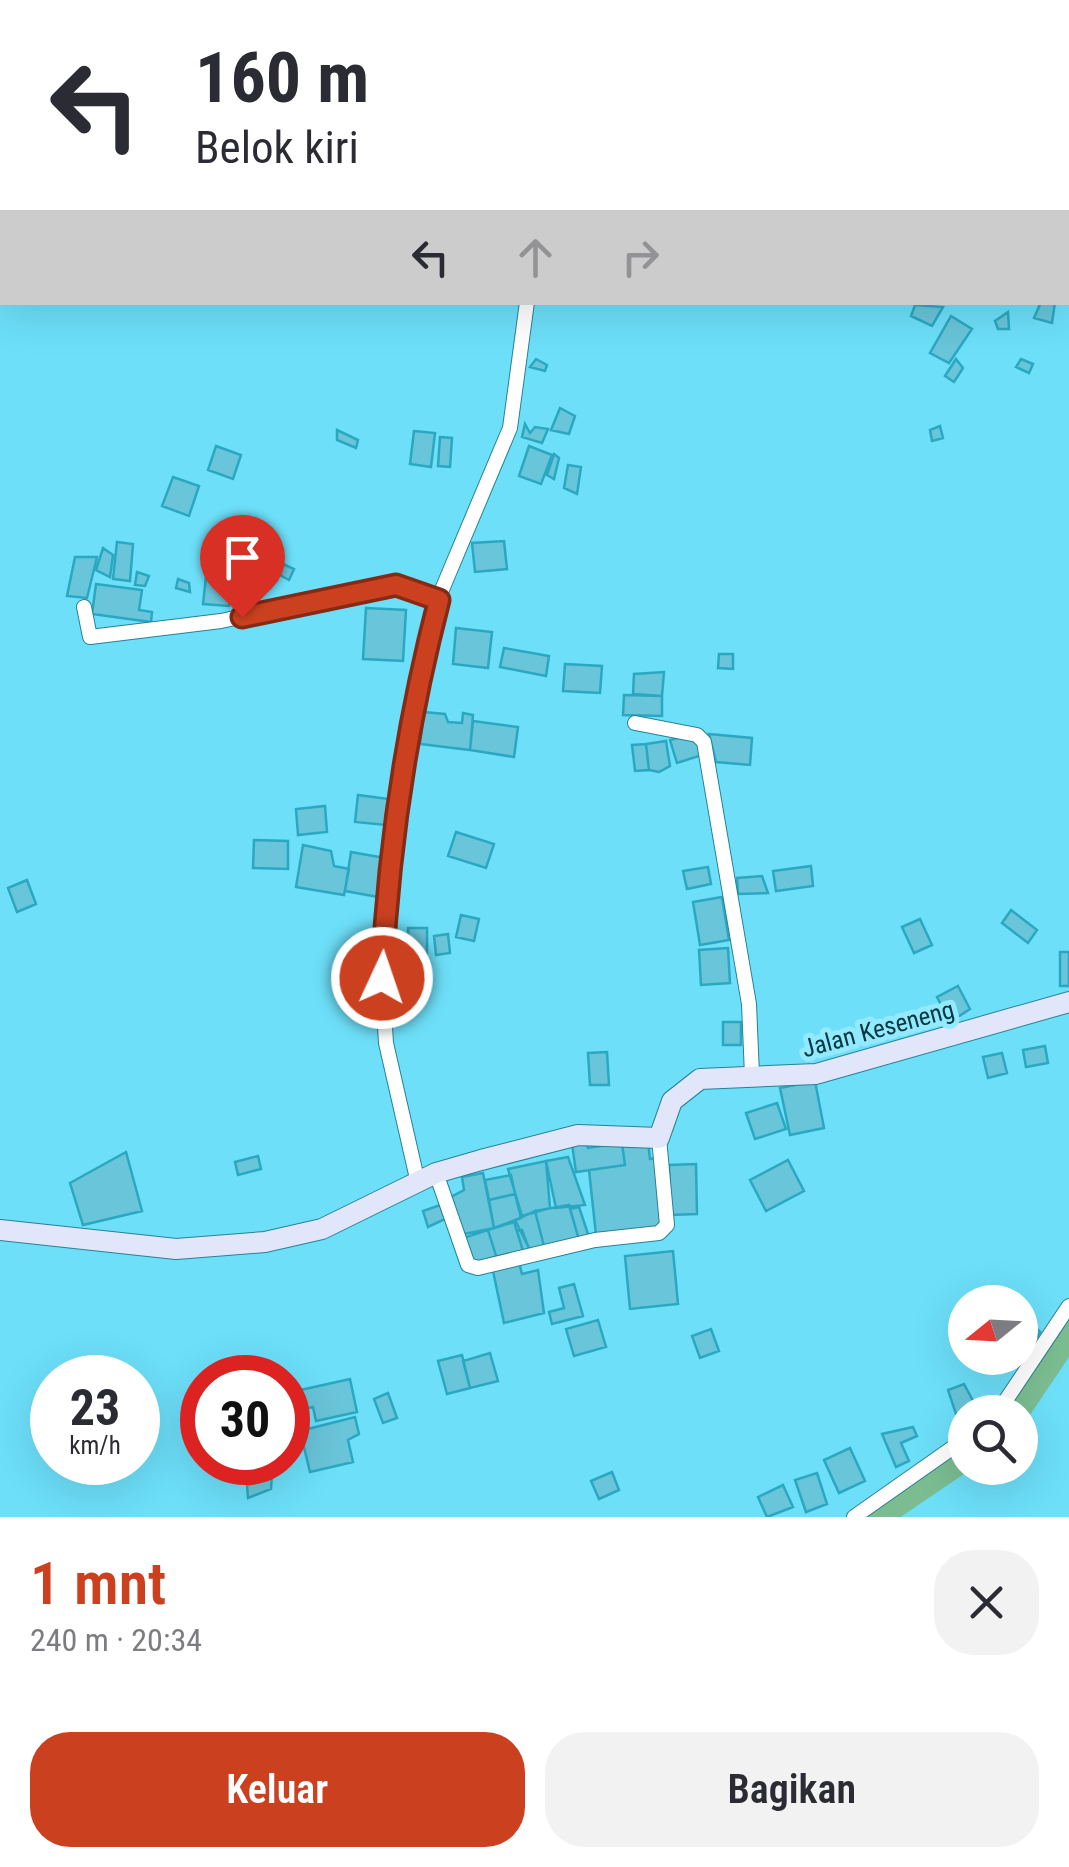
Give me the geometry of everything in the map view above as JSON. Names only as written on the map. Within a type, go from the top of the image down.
[{"type":"street","points":[[0,1230],[176,1249],[266,1242],[322,1230],[427,1178],[578,1135],[659,1138],[667,1225],[660,1234],[595,1240],[478,1268],[468,1266],[427,1178],[393,1084],[382,978],[386,886],[422,664],[439,600],[510,428],[526,305]]},
{"type":"street","points":[[84,607],[90,637],[221,621],[379,586],[415,590],[439,600]]},
{"type":"street","points":[[634,724],[697,735],[704,742],[749,1004],[752,1075]]},
{"type":"street","name":"Jalan Keseneng","points":[[659,1138],[668,1107],[685,1088],[708,1076],[826,1072],[1069,1002]]},
{"type":"street","points":[[1009,1395],[1069,1306]]},
{"type":"street","points":[[854,1517],[948,1451]]},
{"type":"building","points":[[915,305],[943,307],[932,326],[911,316]]},
{"type":"building","points":[[1040,305],[1055,305],[1052,323],[1034,318]]},
{"type":"building","points":[[1008,312],[1009,329],[998,329],[995,321]]},
{"type":"building","points":[[951,316],[972,329],[949,363],[930,353]]},
{"type":"building","points":[[536,359],[547,365],[545,371],[530,367]]},
{"type":"building","points":[[956,359],[963,368],[954,382],[945,376]]},
{"type":"building","points":[[1021,359],[1033,364],[1029,373],[1016,367]]},
{"type":"building","points":[[560,408],[575,416],[569,434],[551,430]]},
{"type":"building","points":[[525,424],[530,433],[535,427],[548,429],[542,443],[522,437]]},
{"type":"building","points":[[940,426],[943,438],[932,441],[930,430]]},
{"type":"building","points":[[337,430],[358,440],[356,448],[337,440]]},
{"type":"building","points":[[414,431],[435,433],[431,467],[410,464]]},
{"type":"building","points":[[440,437],[452,438],[450,467],[438,466]]},
{"type":"building","points":[[216,446],[241,455],[233,479],[208,470]]},
{"type":"building","points":[[529,446],[552,455],[541,484],[519,476]]},
{"type":"building","points":[[554,454],[559,458],[554,479],[547,475]]},
{"type":"building","points":[[568,465],[581,467],[577,494],[564,488]]},
{"type":"building","points":[[173,477],[199,486],[189,516],[162,506]]},
{"type":"building","points":[[504,541],[507,569],[475,572],[472,543]]},
{"type":"building","points":[[117,542],[133,544],[130,581],[113,579]]},
{"type":"building","points":[[103,548],[113,555],[110,577],[96,570]]},
{"type":"building","points":[[75,557],[97,557],[87,598],[67,596]]},
{"type":"building","points":[[283,564],[294,569],[289,580],[280,575]]},
{"type":"building","points":[[207,567],[233,569],[229,606],[203,604]]},
{"type":"building","points":[[137,572],[149,576],[145,586],[135,585]]},
{"type":"building","points":[[178,579],[189,583],[190,592],[176,588]]},
{"type":"building","points":[[96,584],[142,590],[139,610],[152,612],[151,622],[92,614]]},
{"type":"building","points":[[366,608],[406,610],[403,661],[363,659]]},
{"type":"building","points":[[456,628],[492,632],[488,668],[453,664]]},
{"type":"building","points":[[504,648],[549,656],[546,676],[500,667]]},
{"type":"building","points":[[719,654],[733,654],[733,669],[718,668]]},
{"type":"building","points":[[565,664],[602,666],[600,693],[563,691]]},
{"type":"building","points":[[664,672],[662,696],[633,694],[634,674]]},
{"type":"building","points":[[624,695],[662,696],[662,716],[623,715]]},
{"type":"building","points":[[424,712],[445,714],[448,722],[462,723],[463,713],[473,715],[470,750],[420,744]]},
{"type":"building","points":[[473,721],[518,727],[514,757],[470,750]]},
{"type":"building","points":[[709,734],[752,738],[750,765],[716,762]]},
{"type":"building","points":[[685,736],[698,741],[702,755],[677,763],[670,740]]},
{"type":"building","points":[[666,741],[670,766],[659,772],[649,770],[646,744]]},
{"type":"building","points":[[646,744],[649,770],[635,771],[632,745]]},
{"type":"building","points":[[358,795],[389,799],[386,825],[355,822]]},
{"type":"building","points":[[325,806],[327,832],[298,835],[296,809]]},
{"type":"building","points":[[456,832],[494,844],[486,868],[448,856]]},
{"type":"building","points":[[254,840],[288,841],[288,869],[253,868]]},
{"type":"building","points":[[303,845],[331,851],[334,866],[349,869],[344,895],[296,887]]},
{"type":"building","points":[[351,852],[385,858],[378,897],[345,891]]},
{"type":"building","points":[[811,866],[813,886],[776,891],[773,871]]},
{"type":"building","points":[[708,867],[711,884],[687,889],[683,871]]},
{"type":"building","points":[[762,876],[768,893],[738,894],[737,878]]},
{"type":"building","points":[[27,880],[36,904],[17,912],[8,888]]},
{"type":"building","points":[[722,897],[729,940],[700,945],[693,902]]},
{"type":"building","points":[[1011,910],[1037,930],[1028,943],[1002,923]]},
{"type":"building","points":[[461,915],[479,919],[474,941],[456,937]]},
{"type":"building","points":[[920,919],[932,945],[914,953],[902,927]]},
{"type":"building","points":[[408,928],[427,928],[427,954],[409,954]]},
{"type":"building","points":[[448,934],[450,953],[436,955],[434,936]]},
{"type":"building","points":[[728,948],[730,983],[701,985],[699,950]]},
{"type":"building","points":[[1060,952],[1069,952],[1069,986],[1060,986]]},
{"type":"building","points":[[958,986],[970,1009],[950,1022],[937,997]]},
{"type":"building","points":[[723,1022],[741,1022],[741,1045],[723,1045]]},
{"type":"building","points":[[1045,1046],[1048,1063],[1026,1067],[1023,1050]]},
{"type":"building","points":[[607,1052],[609,1085],[590,1085],[588,1053]]},
{"type":"building","points":[[1002,1053],[1007,1073],[988,1078],[983,1057]]},
{"type":"building","points":[[815,1081],[824,1128],[790,1135],[780,1088]]},
{"type":"building","points":[[777,1103],[786,1129],[755,1139],[746,1113]]},
{"type":"building","points":[[584,1139],[588,1148],[622,1143],[625,1165],[576,1172],[572,1144]]},
{"type":"building","points":[[648,1142],[650,1159],[655,1158],[662,1220],[655,1228],[596,1235],[589,1170],[625,1165],[622,1143]]},
{"type":"building","points":[[126,1152],[142,1211],[83,1225],[70,1183]]},
{"type":"building","points":[[258,1156],[261,1169],[238,1175],[235,1162]]},
{"type":"building","points":[[568,1157],[585,1205],[556,1208],[546,1161]]},
{"type":"building","points":[[788,1160],[804,1191],[766,1211],[750,1180]]},
{"type":"building","points":[[546,1161],[550,1208],[522,1216],[508,1169]]},
{"type":"building","points":[[696,1164],[697,1214],[671,1215],[669,1165]]},
{"type":"building","points":[[483,1173],[494,1228],[459,1235],[451,1197],[464,1190],[462,1177]]},
{"type":"building","points":[[511,1175],[515,1194],[489,1200],[485,1180]]},
{"type":"building","points":[[515,1194],[521,1218],[494,1228],[489,1200]]},
{"type":"building","points":[[440,1205],[445,1219],[428,1227],[423,1211]]},
{"type":"building","points":[[569,1205],[579,1240],[545,1250],[535,1211]]},
{"type":"building","points":[[579,1207],[589,1237],[579,1240],[570,1209]]},
{"type":"building","points":[[535,1211],[545,1250],[531,1252],[515,1220]]},
{"type":"building","points":[[514,1222],[523,1251],[497,1259],[488,1230]]},
{"type":"building","points":[[488,1230],[497,1259],[471,1266],[463,1238]]},
{"type":"building","points":[[522,1230],[529,1249],[523,1251],[517,1231]]},
{"type":"building","points":[[673,1251],[678,1304],[630,1309],[625,1256]]},
{"type":"building","points":[[519,1262],[522,1274],[538,1270],[544,1313],[504,1323],[493,1271]]},
{"type":"building","points":[[574,1284],[583,1316],[552,1324],[549,1312],[564,1308],[559,1288]]},
{"type":"building","points":[[598,1320],[606,1347],[574,1356],[566,1329]]},
{"type":"building","points":[[711,1329],[719,1351],[700,1358],[692,1336]]},
{"type":"building","points":[[490,1353],[498,1381],[470,1388],[463,1361]]},
{"type":"building","points":[[462,1355],[470,1388],[447,1394],[438,1361]]},
{"type":"building","points":[[350,1379],[357,1412],[316,1421],[313,1407],[310,1408],[310,1388]]},
{"type":"building","points":[[964,1384],[970,1395],[950,1395],[948,1390]]},
{"type":"building","points":[[388,1393],[397,1418],[383,1423],[374,1399]]},
{"type":"building","points":[[355,1417],[359,1434],[348,1440],[353,1462],[310,1472],[310,1428]]},
{"type":"building","points":[[913,1427],[917,1436],[901,1443],[909,1461],[896,1467],[882,1434]]},
{"type":"building","points":[[850,1448],[865,1481],[839,1493],[824,1460]]},
{"type":"building","points":[[612,1472],[619,1490],[599,1499],[591,1481]]},
{"type":"building","points":[[817,1473],[827,1504],[806,1512],[795,1480]]},
{"type":"building","points":[[247,1485],[271,1485],[271,1489],[248,1498]]},
{"type":"building","points":[[783,1485],[793,1507],[767,1517],[758,1497]]},
{"type":"waterway","points":[[1025,1395],[1069,1330]]},
{"type":"waterway","points":[[874,1517],[948,1467]]},
{"type":"route","points":[[242,617],[379,586],[396,585],[439,600],[422,664],[386,886],[382,978]]}]
